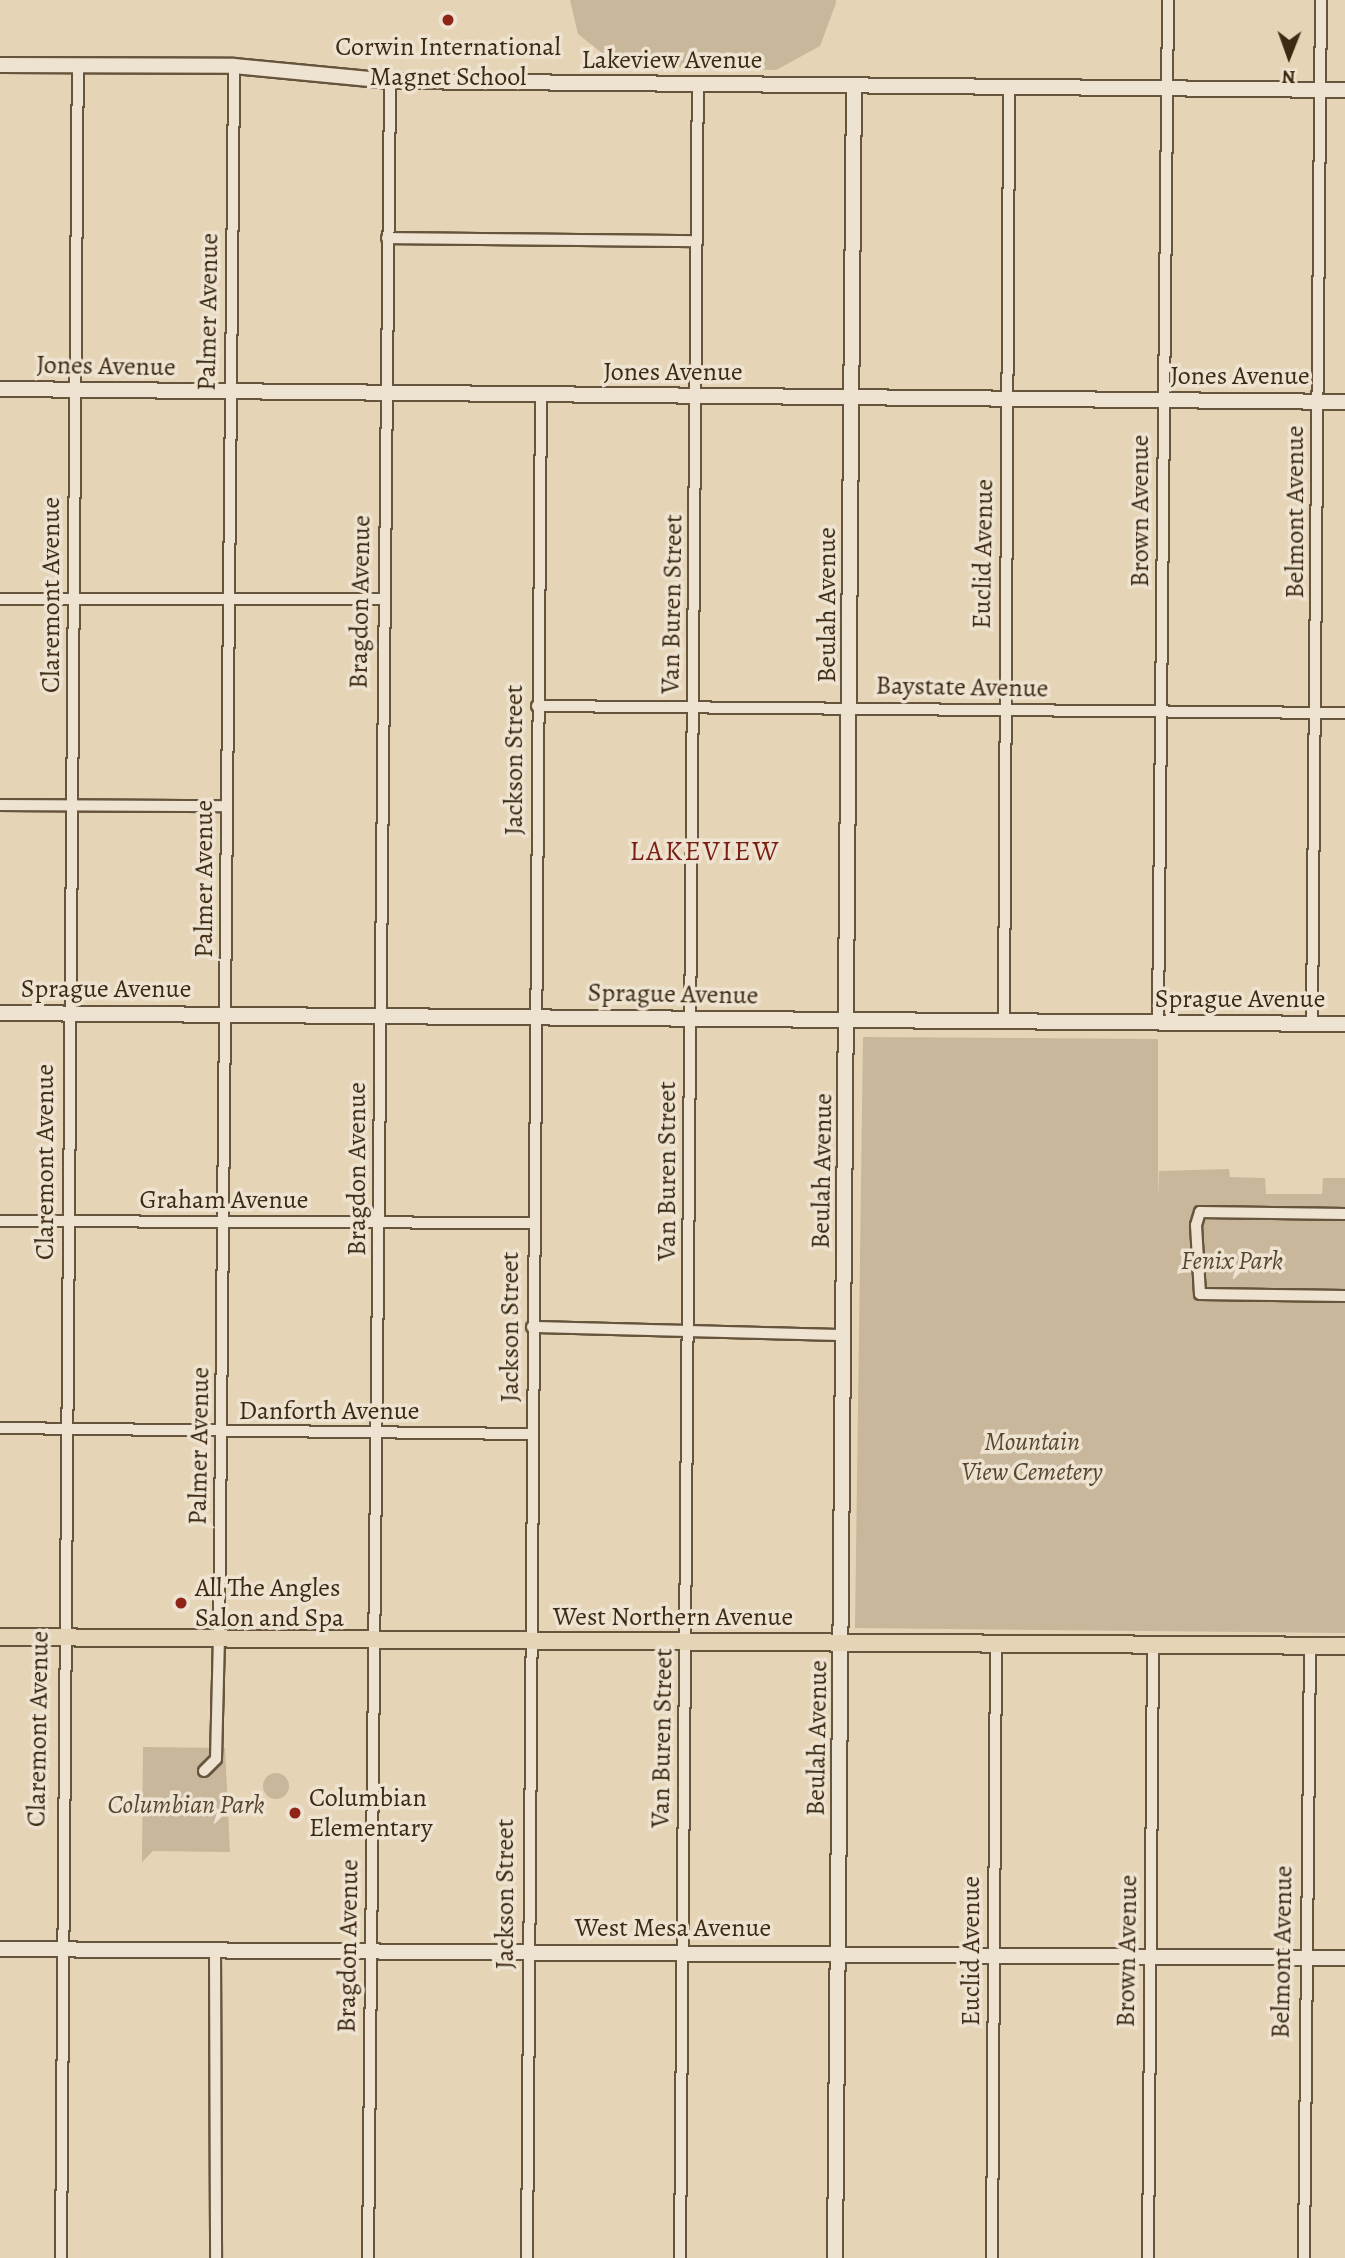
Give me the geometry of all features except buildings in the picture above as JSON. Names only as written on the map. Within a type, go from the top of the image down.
[{"type":"main road","name":"West Northern Avenue","points":[[0,1637],[1345,1646]]},
{"type":"street","name":"Brown Avenue","points":[[1158,1023],[1168,0]]},
{"type":"street","name":"Belmont Avenue","points":[[1312,1024],[1317,713],[1321,0]]},
{"type":"street","name":"Lakeview Avenue","points":[[0,65],[234,66],[390,81],[1345,90]]},
{"type":"street","name":"Claremont Avenue","points":[[61,2258],[58,1950],[68,1222],[68,1014],[73,807],[78,66]]},
{"type":"street","name":"Palmer Avenue","points":[[204,1771],[216,1759],[219,1639],[234,66]]},
{"type":"street","name":"Bragdon Avenue","points":[[368,2258],[380,1223],[382,599],[390,81]]},
{"type":"street","name":"Van Buren Street","points":[[680,2258],[690,1331],[698,85]]},
{"type":"street","name":"Beulah Avenue","points":[[835,2258],[843,1643],[843,1335],[849,1021],[854,85]]},
{"type":"street","name":"Euclid Avenue","points":[[1004,1023],[1009,86]]},
{"type":"street","points":[[387,238],[697,241]]},
{"type":"street","name":"Jones Avenue","points":[[0,389],[1345,402]]},
{"type":"street","name":"Jackson Street","points":[[527,2258],[529,1641],[541,396]]},
{"type":"street","points":[[0,599],[382,599]]},
{"type":"street","name":"Baystate Avenue","points":[[537,706],[1345,713]]},
{"type":"street","points":[[0,805],[227,806]]},
{"type":"street","name":"Sprague Avenue","points":[[0,1013],[1345,1024]]},
{"type":"street","points":[[1345,1214],[1200,1212],[1200,1294],[1345,1296]]},
{"type":"street","name":"Graham Avenue","points":[[0,1221],[533,1223]]},
{"type":"street","points":[[532,1327],[843,1335]]},
{"type":"street","name":"Danforth Avenue","points":[[0,1428],[222,1433],[532,1434]]},
{"type":"street","name":"Euclid Avenue","points":[[992,2258],[996,1645]]},
{"type":"street","name":"Brown Avenue","points":[[1148,2258],[1153,1645]]},
{"type":"street","name":"Belmont Avenue","points":[[1304,2258],[1304,1958],[1310,1646]]},
{"type":"street","name":"West Mesa Avenue","points":[[0,1949],[1345,1958]]},
{"type":"street","points":[[215,1950],[216,2258]]},
{"type":"green space","points":[[570,0],[836,0],[836,3],[820,46],[776,70],[617,65],[578,34]]},
{"type":"green space","name":"Mountain View Cemetery","points":[[863,1037],[1158,1039],[1158,1198],[1159,1171],[1229,1169],[1230,1177],[1265,1178],[1266,1194],[1322,1194],[1323,1178],[1345,1178],[1345,1633],[855,1628]]},
{"type":"green space","name":"Columbian Park","points":[[143,1747],[225,1748],[230,1852],[153,1851],[142,1862]]},
{"type":"green space","points":[[276,1773],[285,1777],[289,1786],[285,1795],[276,1799],[267,1795],[263,1786],[267,1777]]},
{"type":"place","name":"Corwin International Magnet School","points":[[448,20]]},
{"type":"place","name":"All The Angles Salon and Spa","points":[[181,1603]]},
{"type":"place","name":"Columbian Elementary","points":[[295,1813]]},
{"type":"district","name":"LAKEVIEW","points":[[705,851]]},
{"type":"park label","name":"Fenix Park","points":[[1232,1261]]}]
